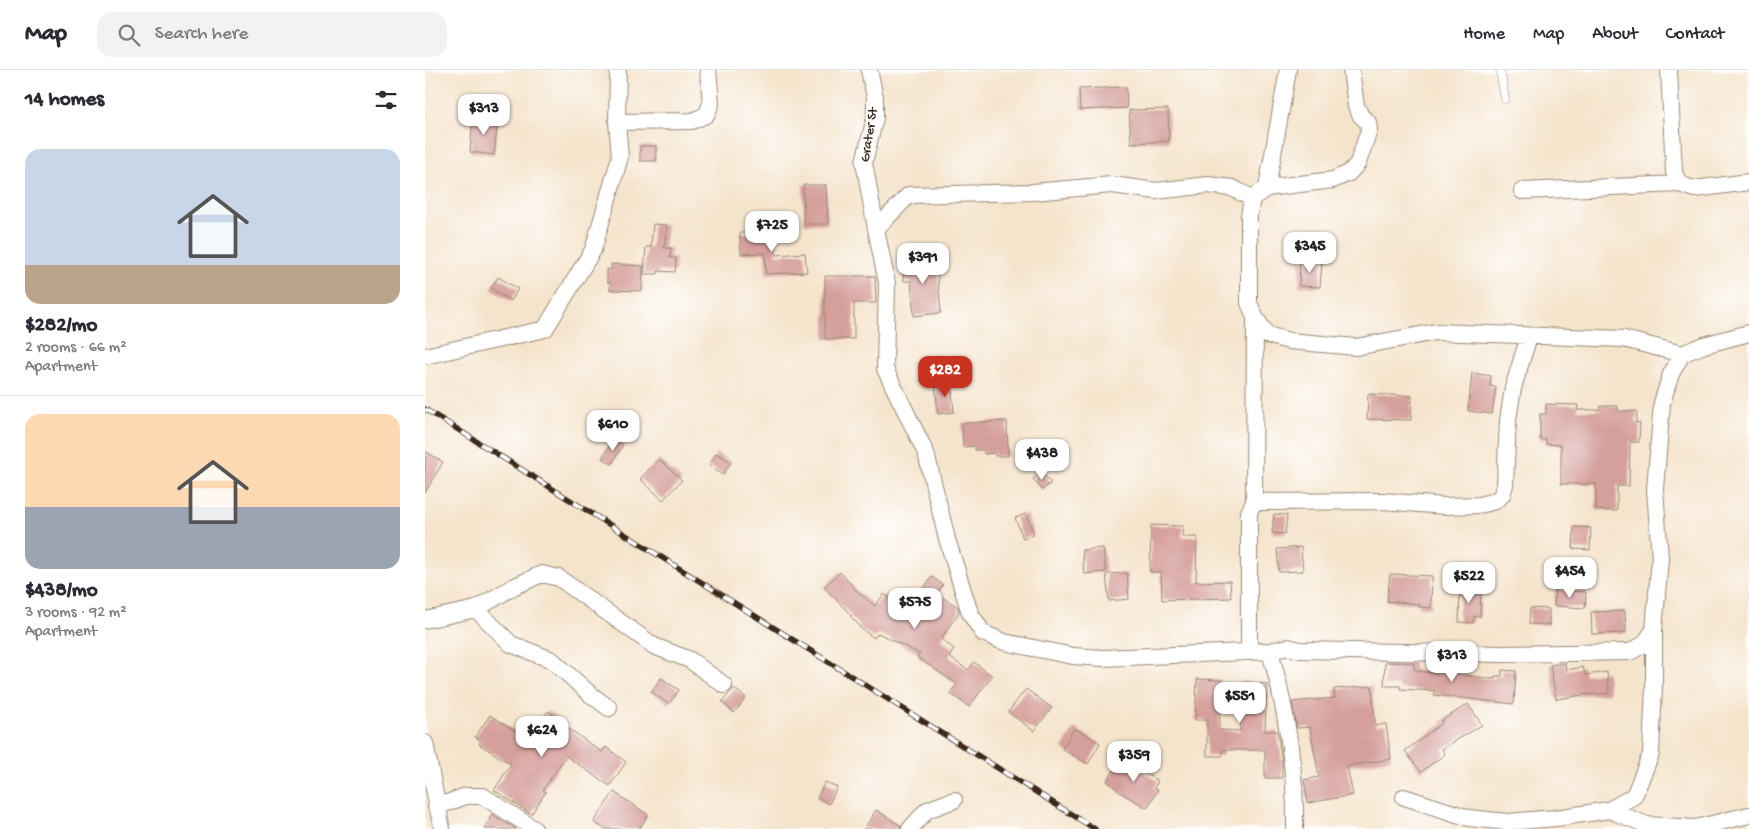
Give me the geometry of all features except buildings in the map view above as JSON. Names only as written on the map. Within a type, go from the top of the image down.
[{"type":"street","points":[[425,356],[545,329],[593,250],[620,158],[617,122],[618,70]]},
{"type":"street","points":[[617,122],[692,121],[706,115],[711,104],[708,70]]},
{"type":"street","name":"Grater St","points":[[869,70],[875,98],[875,118],[864,162],[875,229],[887,283],[885,369],[926,453],[947,539],[970,613],[983,632],[1004,642],[1073,656],[1102,658],[1270,651],[1288,648],[1493,654],[1630,652],[1644,644],[1654,630]]},
{"type":"street","points":[[1267,188],[1289,70]]},
{"type":"street","points":[[1351,70],[1356,106],[1361,116],[1368,122],[1369,130],[1358,163],[1349,174],[1333,180],[1267,188],[1252,198],[1249,216],[1249,303],[1255,317],[1267,335],[1289,341],[1356,347],[1436,332],[1624,339],[1682,354]]},
{"type":"street","points":[[1669,70],[1674,172],[1679,184]]},
{"type":"street","points":[[1522,191],[1679,184],[1694,189],[1749,182]]},
{"type":"street","points":[[875,229],[909,195],[1033,192],[1112,185],[1156,191],[1208,185],[1232,188],[1252,198]]},
{"type":"street","points":[[1249,651],[1249,512],[1254,502],[1255,317]]},
{"type":"street","points":[[1404,797],[1466,824],[1556,818],[1609,810],[1634,796],[1651,754],[1654,630],[1660,558],[1655,489],[1662,402],[1671,374],[1682,354],[1704,344],[1749,333]]},
{"type":"street","points":[[1254,502],[1383,501],[1445,506],[1480,505],[1495,501],[1502,496],[1505,485],[1511,396],[1529,336]]},
{"type":"street","points":[[425,620],[476,609],[513,587],[542,574],[559,578],[654,646],[690,660],[724,684]]},
{"type":"street","points":[[476,609],[511,644],[552,660],[590,694],[609,708]]},
{"type":"street","points":[[1270,651],[1289,738],[1296,801],[1295,829]]},
{"type":"street","points":[[425,743],[441,829]]},
{"type":"street","points":[[436,807],[466,796],[483,796],[534,829]]},
{"type":"street","points":[[911,829],[927,810],[955,800]]},
{"type":"street","points":[[1609,810],[1647,825],[1696,828],[1749,815]]},
{"type":"lane","points":[[1500,70],[1505,99]]},
{"type":"railway","points":[[425,409],[1095,829]]}]
